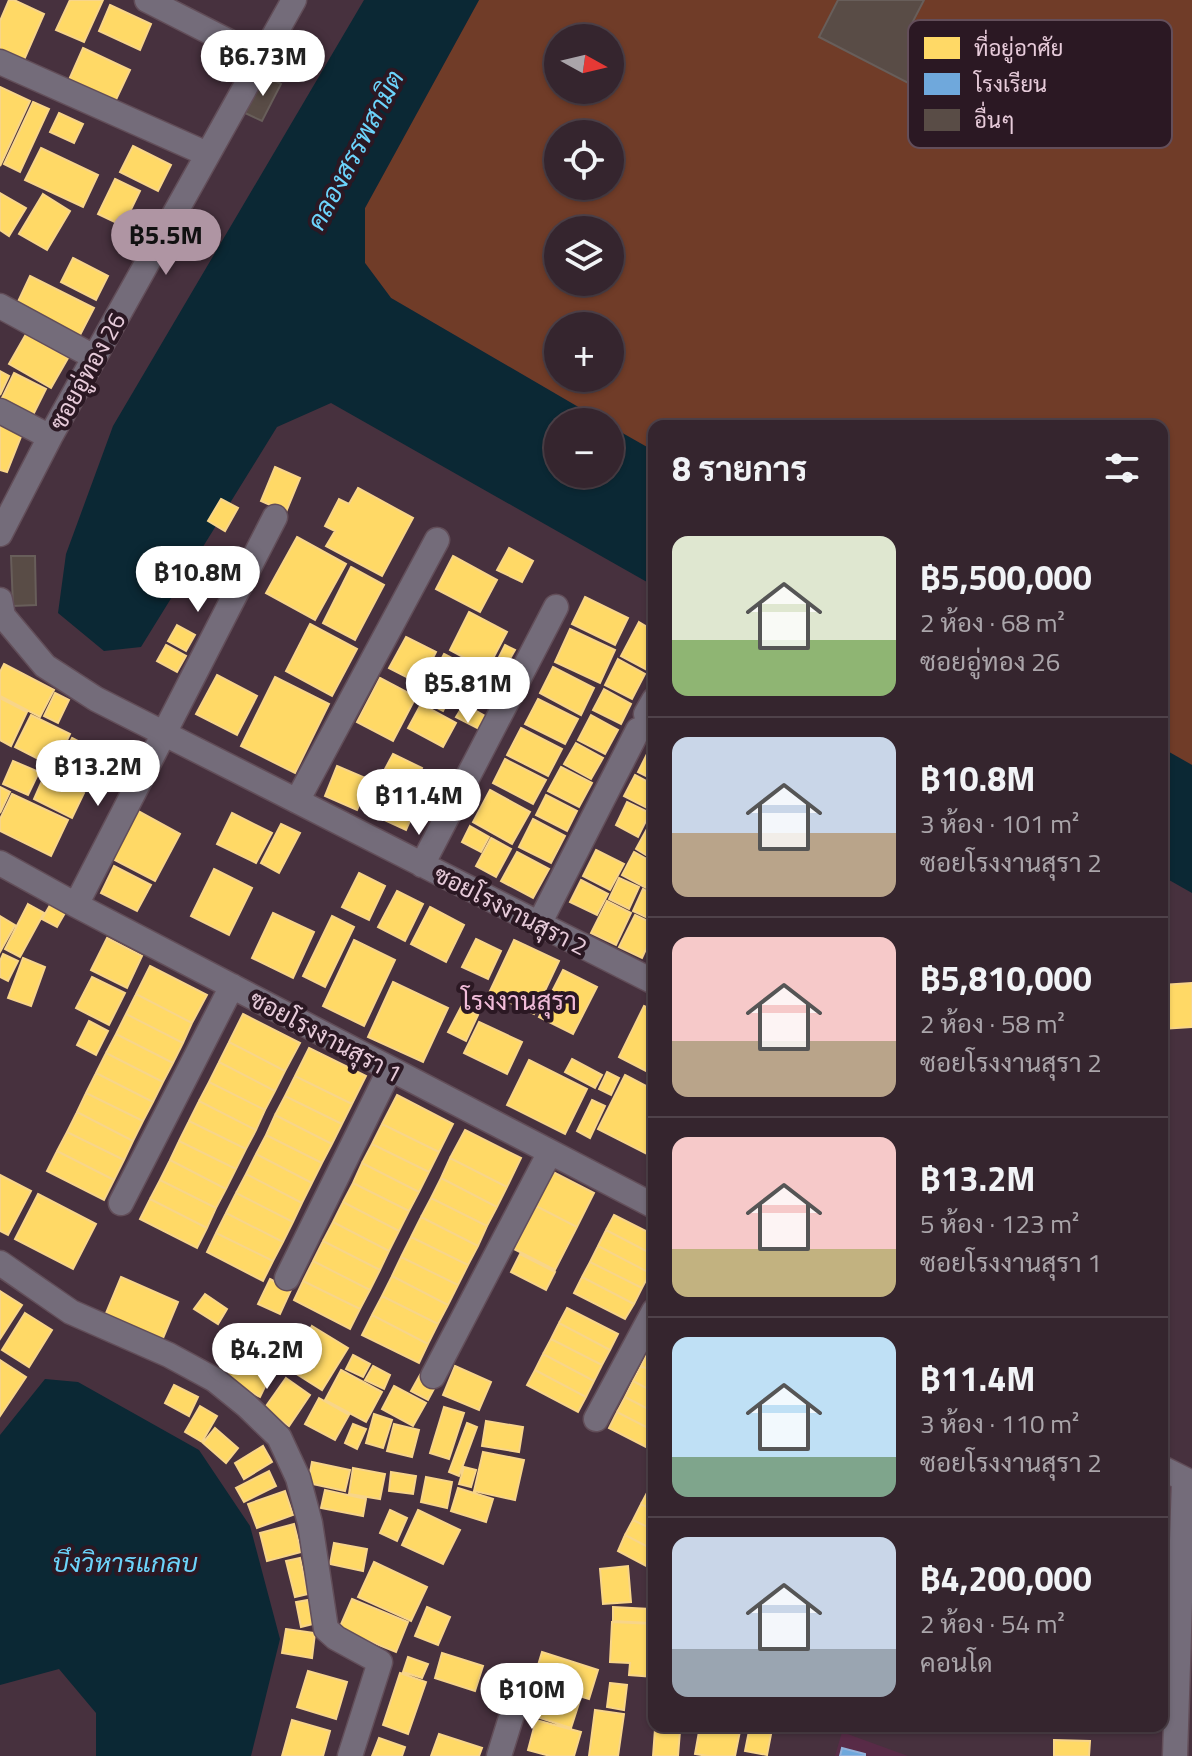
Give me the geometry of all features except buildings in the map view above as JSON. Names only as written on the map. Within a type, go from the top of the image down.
[{"type":"street","points":[[147,0],[261,58]]},
{"type":"street","name":"ซอยอู่ทอง 26","points":[[0,534],[94,357],[294,0]]},
{"type":"street","points":[[0,62],[207,154]]},
{"type":"street","points":[[0,306],[94,357]]},
{"type":"street","points":[[0,411],[50,437]]},
{"type":"street","points":[[76,905],[275,517]]},
{"type":"street","points":[[297,801],[437,540]]},
{"type":"street","points":[[422,865],[556,607]]},
{"type":"street","name":"ซอยโรงงานสุรา 2","points":[[1,608],[45,666],[96,699],[539,924],[648,974]]},
{"type":"street","points":[[539,924],[646,715]]},
{"type":"street","name":"ซอยโรงงานสุรา 1","points":[[0,863],[648,1203]]},
{"type":"street","points":[[121,1203],[232,986]]},
{"type":"street","points":[[287,1278],[390,1069]]},
{"type":"street","points":[[433,1376],[550,1152]]},
{"type":"street","points":[[0,1263],[71,1312],[169,1355],[215,1380],[279,1437],[298,1478],[310,1523],[326,1629],[336,1638],[380,1662],[350,1756]]},
{"type":"street","points":[[596,1419],[648,1322]]},
{"type":"street","points":[[1168,1471],[1188,1481],[1184,1721],[1175,1756]]},
{"type":"street","points":[[499,1756],[519,1692]]},
{"type":"shaded area","points":[[479,0],[1192,0],[1192,765],[1168,751],[1168,420],[648,420],[648,448],[624,434],[624,408],[580,408],[552,392],[624,392],[624,312],[544,312],[544,387],[391,298],[365,263],[365,208]]},
{"type":"shaded area","points":[[1168,1481],[1177,1496],[1168,1669]]},
{"type":"shaded area","points":[[842,1732],[908,1756],[835,1756]]},
{"type":"water","name":"คลองสรรพสามิต","points":[[364,0],[479,0],[365,208],[365,263],[391,298],[544,387],[544,392],[552,392],[580,408],[544,408],[544,488],[624,488],[624,434],[648,448],[648,583],[331,403],[277,427],[141,647],[104,651],[58,613],[66,554],[113,426]]},
{"type":"water","points":[[1168,751],[1192,765],[1192,893],[1168,879]]},
{"type":"water","name":"บึงวิหารแกลบ","points":[[45,1379],[78,1382],[199,1450],[250,1526],[280,1639],[251,1756],[96,1756],[96,1713],[59,1669],[0,1685],[0,1435]]},
{"type":"district","name":"โรงงานสุรา","points":[[519,1000]]}]
